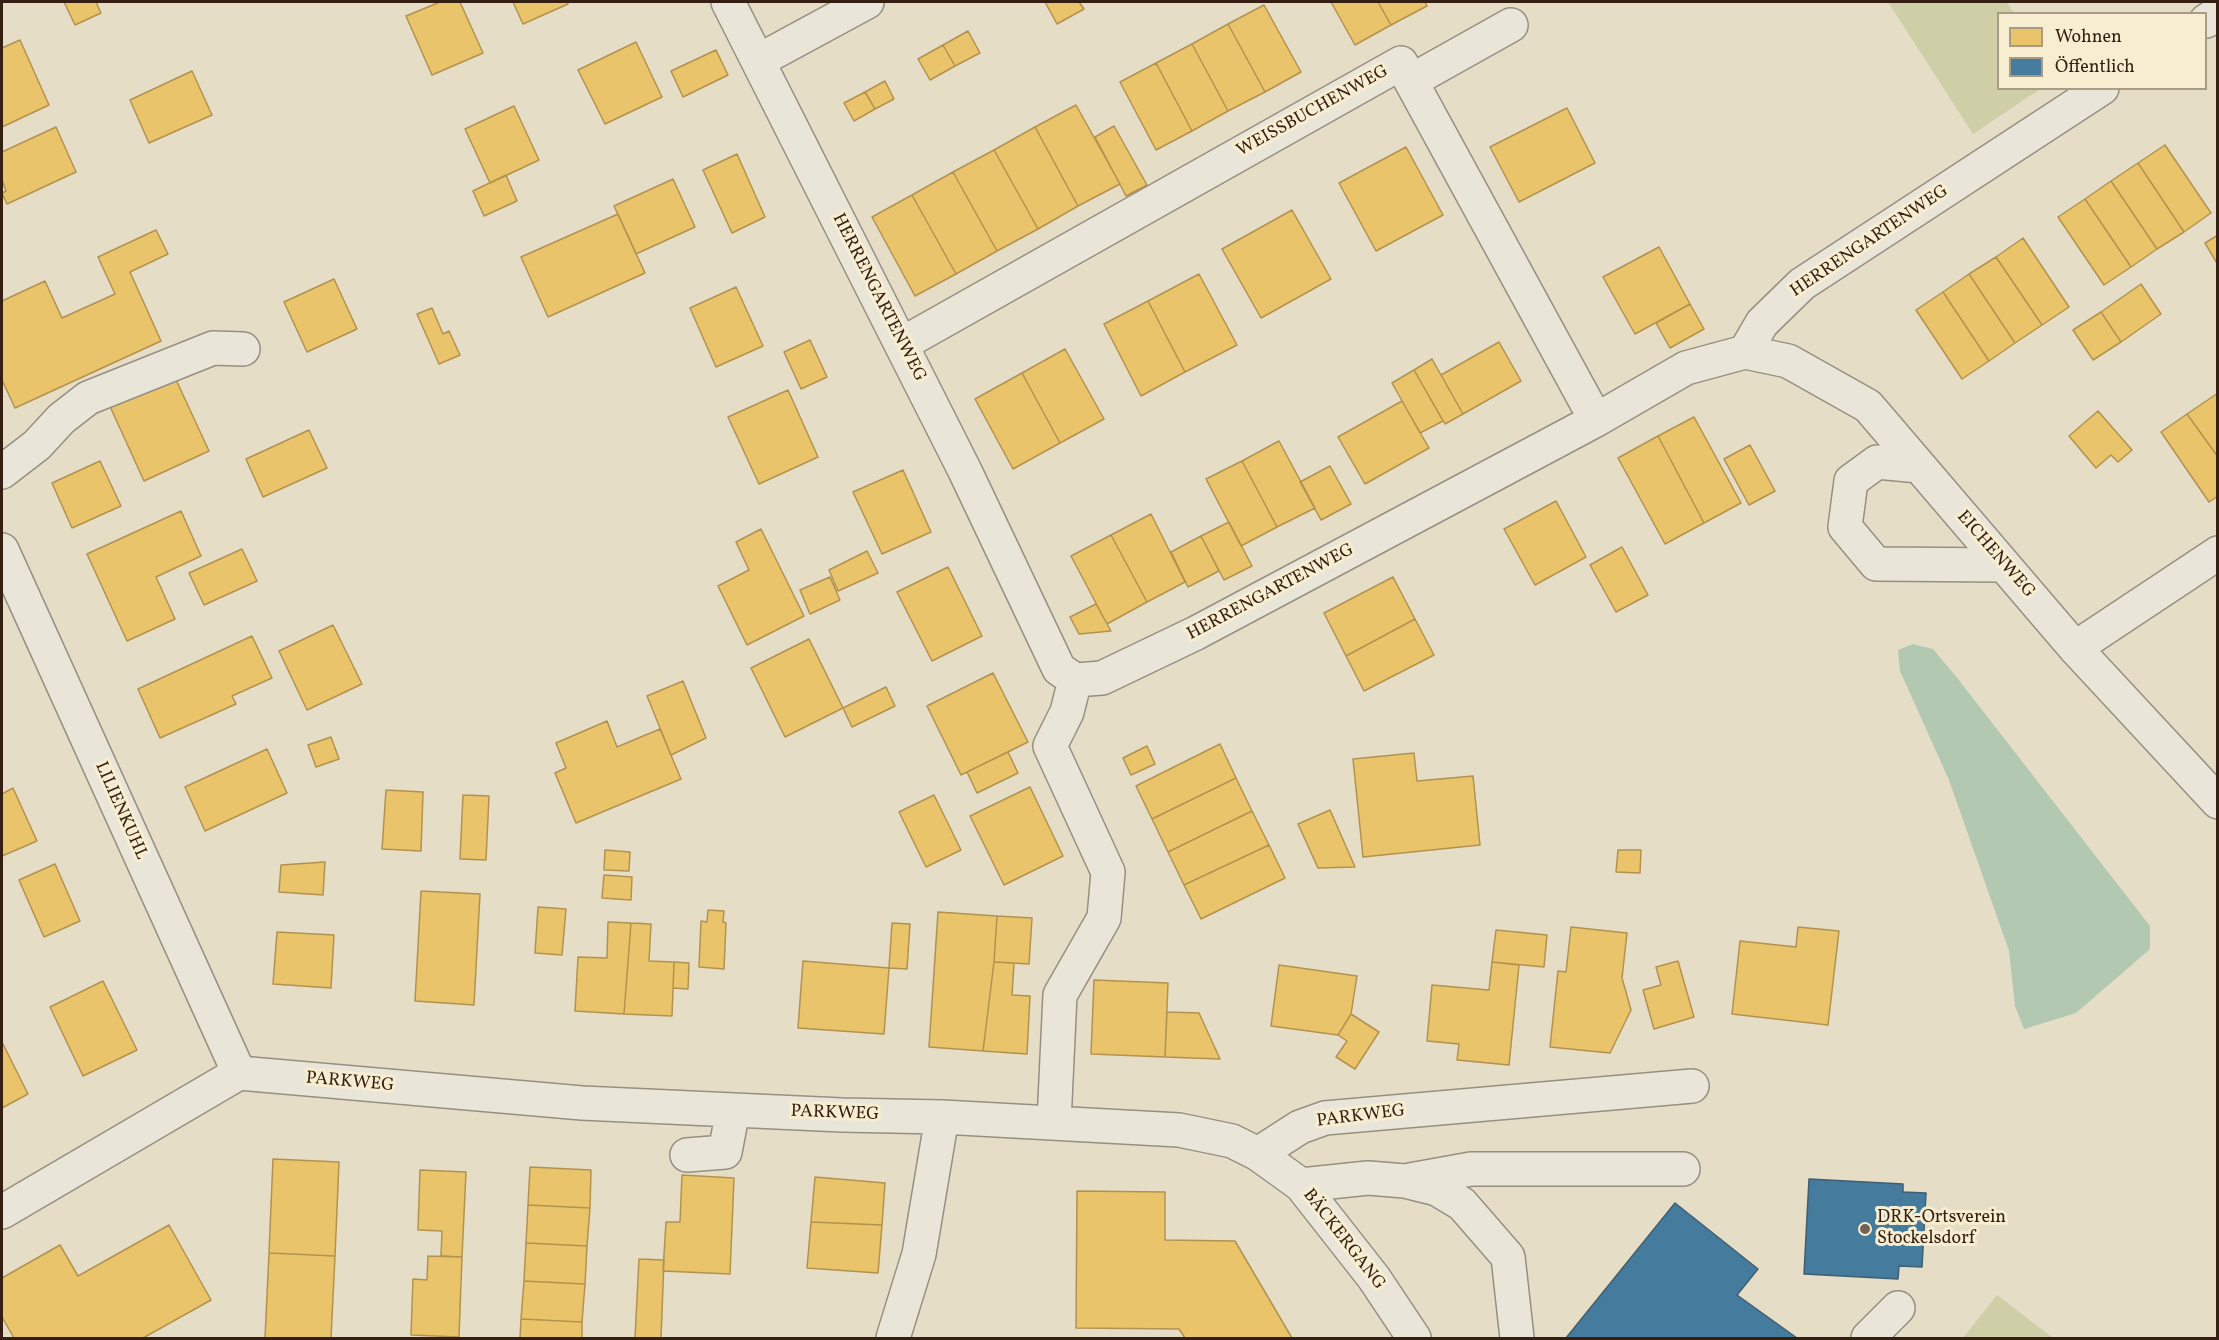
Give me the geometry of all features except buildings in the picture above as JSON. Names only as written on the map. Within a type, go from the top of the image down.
[{"type":"street","name":"HERRENGARTENWEG","points":[[728,2],[902,344],[1059,669],[1075,680],[1102,678],[1196,633],[1596,420],[1686,368],[1745,352],[1762,323],[1802,284],[2099,90]]},
{"type":"street","points":[[758,61],[867,2]]},
{"type":"street","points":[[1411,81],[1511,25]]},
{"type":"street","name":"WEISSBUCHENWEG","points":[[902,344],[1401,63],[1596,420]]},
{"type":"street","points":[[2,472],[37,445],[61,419],[88,398],[213,348],[243,349]]},
{"type":"street","name":"EICHENWEG","points":[[1745,352],[1788,361],[1868,406],[2075,648],[2217,802]]},
{"type":"street","points":[[1919,466],[1877,462],[1851,482],[1845,527],[1876,564],[2004,565]]},
{"type":"street","name":"LILIENKUHL","points":[[2,550],[239,1073]]},
{"type":"street","points":[[2075,648],[2217,553]]},
{"type":"street","points":[[1054,1122],[1060,995],[1104,918],[1108,872],[1050,747],[1067,712],[1075,680]]},
{"type":"street","points":[[2,1212],[239,1073]]},
{"type":"street","name":"PARKWEG","points":[[239,1073],[582,1103],[1054,1122],[1189,1131],[1232,1141],[1258,1154],[1300,1127],[1324,1118],[1692,1086]]},
{"type":"street","points":[[687,1155],[725,1152],[733,1110]]},
{"type":"street","points":[[893,1338],[919,1254],[942,1117]]},
{"type":"street","name":"BÄCKERGANG","points":[[1258,1154],[1300,1185],[1368,1270],[1414,1338]]},
{"type":"street","points":[[1405,1181],[1471,1169],[1683,1169]]},
{"type":"street","points":[[1300,1185],[1368,1178],[1405,1181],[1437,1189],[1462,1204],[1508,1257],[1516,1338]]},
{"type":"street","points":[[1868,1338],[1899,1308]]},
{"type":"shaded area","points":[[1888,2],[2007,2],[2013,12],[1997,12],[1997,90],[2039,90],[1973,134]]},
{"type":"shaded area","points":[[1913,644],[1933,649],[2150,926],[2150,949],[2076,1013],[2024,1029],[2015,1006],[2009,951],[1949,780],[1900,671],[1898,650]]},
{"type":"shaded area","points":[[1997,1295],[2053,1338],[1963,1338]]},
{"type":"place","name":"DRK-Ortsverein Stockelsdorf","points":[[1865,1229]]}]
